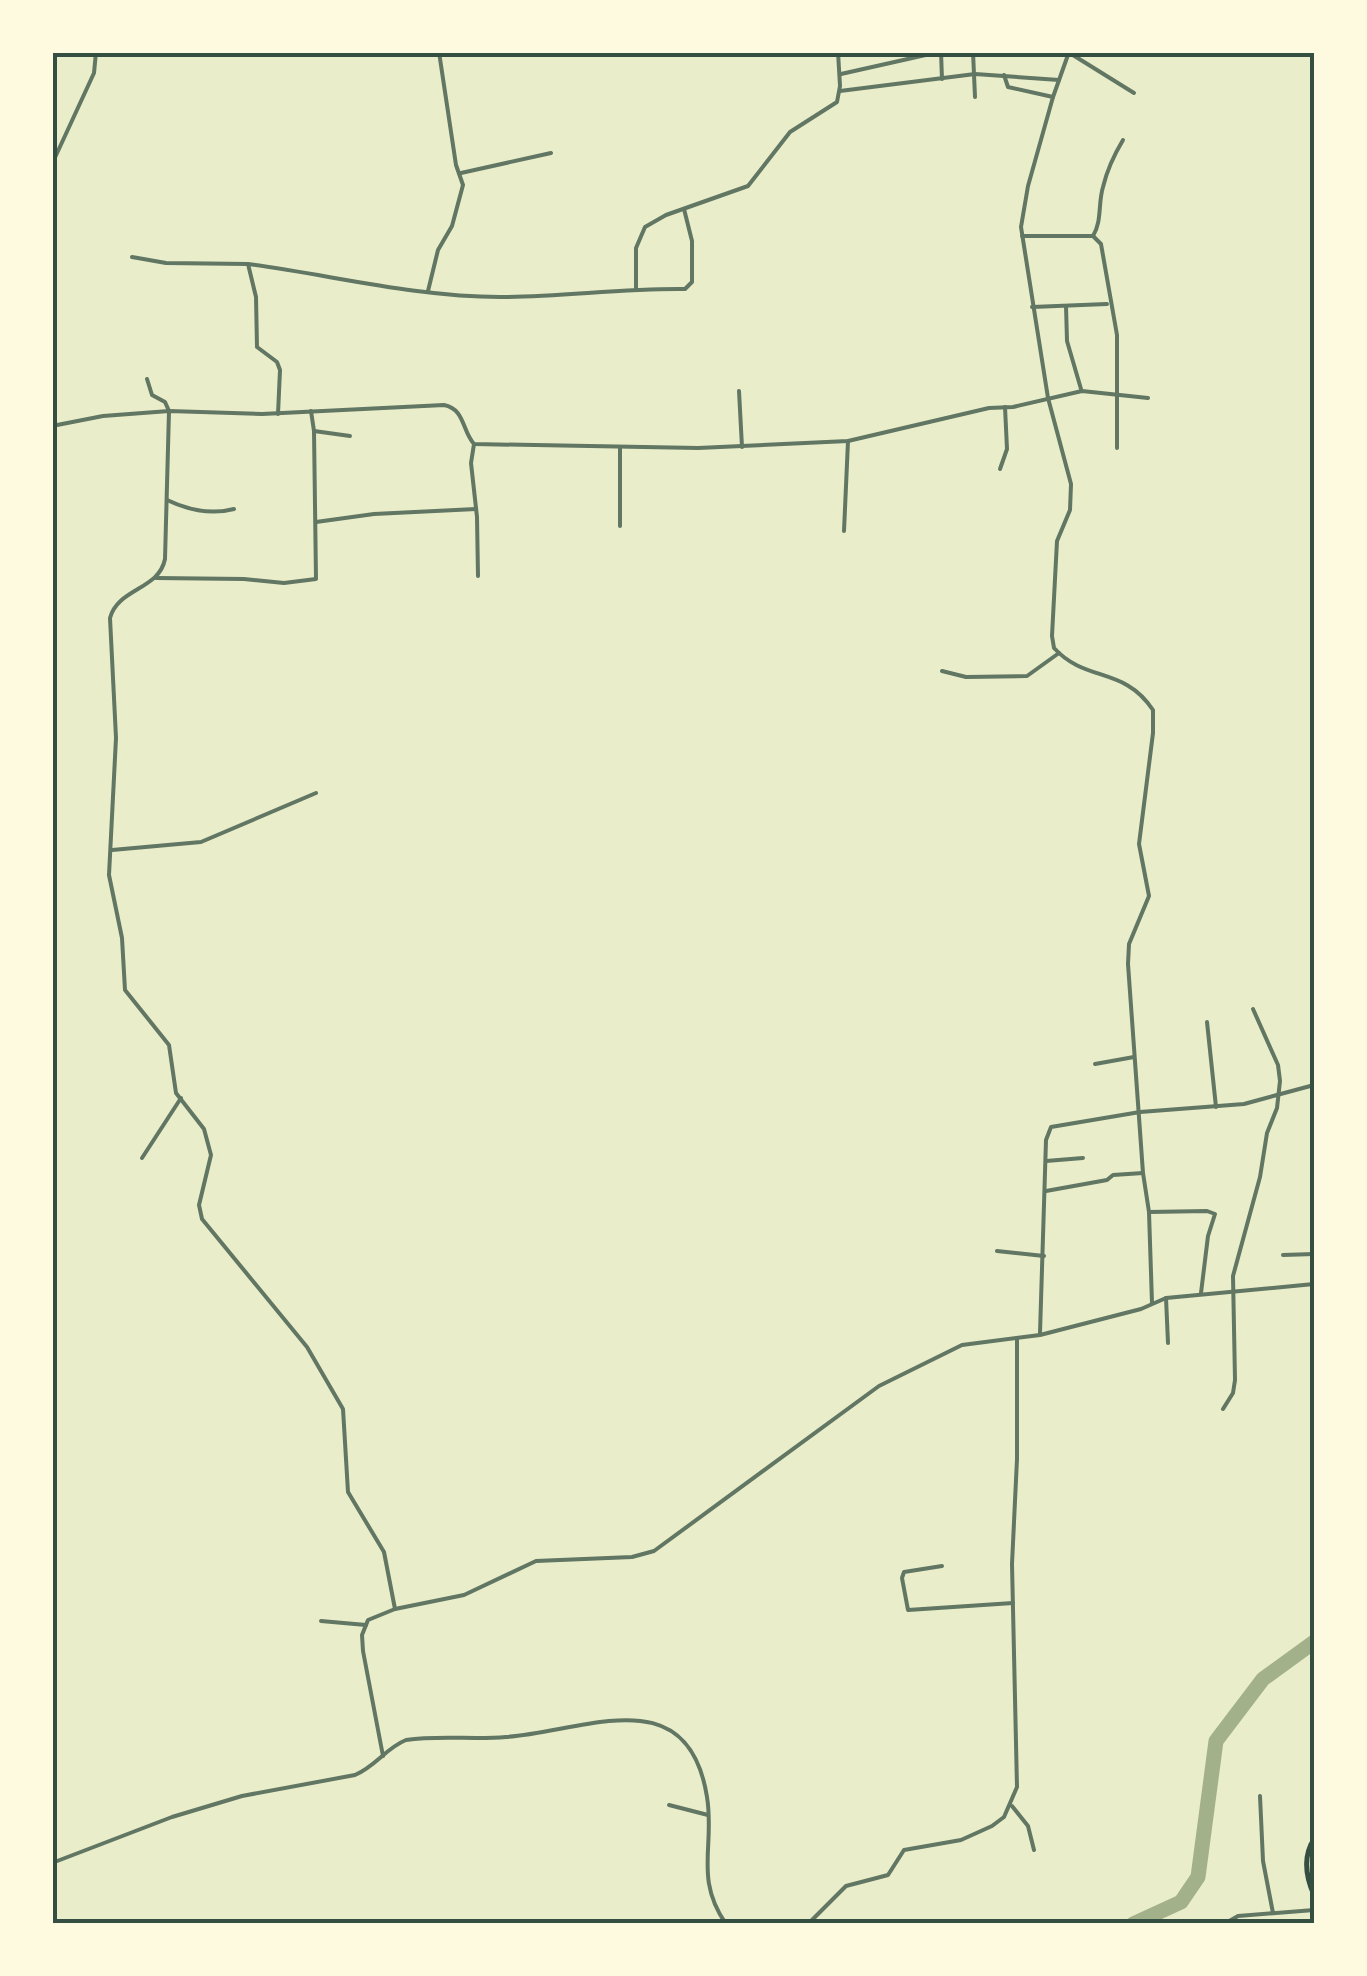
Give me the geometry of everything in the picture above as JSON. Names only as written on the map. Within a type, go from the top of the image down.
[{"type":"main road","points":[[1314,1839],[1307,1867],[1314,1895]]},
{"type":"street","points":[[52,164],[94,73],[96,52]]},
{"type":"street","points":[[428,291],[438,250],[456,214],[463,184],[456,166],[439,52]]},
{"type":"street","points":[[636,288],[636,248],[645,227],[655,219],[748,186],[790,132],[837,102],[838,52]]},
{"type":"street","points":[[840,74],[940,52],[942,79]]},
{"type":"street","points":[[973,52],[975,97]]},
{"type":"street","points":[[1134,93],[1068,53],[1023,208],[1022,236],[1048,398],[1068,469],[1072,499],[1056,550],[1052,636],[1059,653],[1080,668],[1131,685],[1153,710],[1139,844],[1149,896],[1129,944],[1128,964],[1143,1173],[1150,1212],[1152,1303]]},
{"type":"street","points":[[840,91],[976,74],[1058,80]]},
{"type":"street","points":[[1004,75],[1008,87],[1053,97]]},
{"type":"street","points":[[1093,236],[1102,190],[1122,140]]},
{"type":"street","points":[[461,173],[551,153]]},
{"type":"street","points":[[132,257],[166,263],[248,264],[428,291],[500,297],[636,288],[684,289],[692,284],[692,241],[684,208]]},
{"type":"street","points":[[1022,236],[1093,236],[1101,244],[1116,335],[1117,448]]},
{"type":"street","points":[[248,264],[256,297],[257,347],[277,362],[280,370],[278,414]]},
{"type":"street","points":[[1032,307],[1110,304]]},
{"type":"street","points":[[1066,306],[1068,341],[1082,391]]},
{"type":"street","points":[[147,379],[152,395],[165,402],[170,411],[165,559],[156,578]]},
{"type":"street","points":[[474,444],[620,448],[848,441],[1082,391],[1148,398]]},
{"type":"street","points":[[740,392],[742,447]]},
{"type":"street","points":[[52,426],[104,416],[170,411],[278,414],[454,407],[474,444],[471,463],[478,576]]},
{"type":"street","points":[[1000,469],[1006,449],[1005,407]]},
{"type":"street","points":[[311,411],[317,576],[312,582],[156,578],[126,596],[112,611],[116,738],[109,882],[122,938],[125,990],[169,1045],[174,1086],[204,1130],[212,1155],[199,1205],[202,1218],[307,1347],[344,1410],[348,1492],[384,1552],[395,1608]]},
{"type":"street","points":[[314,431],[350,436]]},
{"type":"street","points":[[844,531],[848,441]]},
{"type":"street","points":[[620,448],[620,526]]},
{"type":"street","points":[[166,500],[182,508],[234,510]]},
{"type":"street","points":[[316,522],[374,514],[476,509]]},
{"type":"street","points":[[942,671],[966,677],[1027,676],[1059,653]]},
{"type":"street","points":[[110,850],[201,842],[316,793]]},
{"type":"street","points":[[1223,1409],[1233,1392],[1236,1368],[1232,1290],[1279,1096],[1278,1066],[1253,1009]]},
{"type":"street","points":[[1208,1022],[1216,1107]]},
{"type":"street","points":[[1040,1335],[1046,1140],[1051,1128],[1140,1112],[1216,1107],[1279,1096],[1314,1085],[1314,1046]]},
{"type":"street","points":[[1095,1064],[1134,1056]]},
{"type":"street","points":[[142,1158],[182,1098]]},
{"type":"street","points":[[1046,1161],[1082,1158]]},
{"type":"street","points":[[1044,1192],[1107,1180],[1113,1175],[1143,1173]]},
{"type":"street","points":[[1150,1212],[1215,1214],[1208,1236],[1201,1294]]},
{"type":"street","points":[[997,1250],[1044,1256]]},
{"type":"street","points":[[1283,1254],[1314,1254]]},
{"type":"street","points":[[383,1756],[363,1651],[368,1620],[395,1608],[464,1595],[536,1561],[632,1556],[654,1551],[880,1386],[962,1345],[1040,1335],[1141,1309],[1166,1298],[1314,1284]]},
{"type":"street","points":[[1166,1298],[1168,1343]]},
{"type":"street","points":[[808,1924],[846,1886],[888,1874],[904,1850],[975,1835],[1004,1817],[1012,1806],[1019,1762],[1014,1603],[1017,1338]]},
{"type":"street","points":[[942,1566],[904,1572],[908,1610],[1014,1603]]},
{"type":"street","points":[[321,1622],[366,1625]]},
{"type":"street","points":[[52,1862],[260,1790],[354,1775],[372,1768],[397,1744],[416,1739],[505,1738],[627,1718],[648,1721],[667,1730],[689,1748],[701,1770],[708,1815],[707,1884],[726,1924]]},
{"type":"street","points":[[1260,1796],[1262,1852],[1273,1913]]},
{"type":"street","points":[[669,1805],[708,1815]]},
{"type":"street","points":[[1012,1806],[1028,1826],[1034,1850]]},
{"type":"street","points":[[1224,1924],[1238,1916],[1314,1910]]},
{"type":"waterway","points":[[1133,1924],[1181,1902],[1198,1877],[1216,1741],[1263,1679],[1314,1642]]}]
